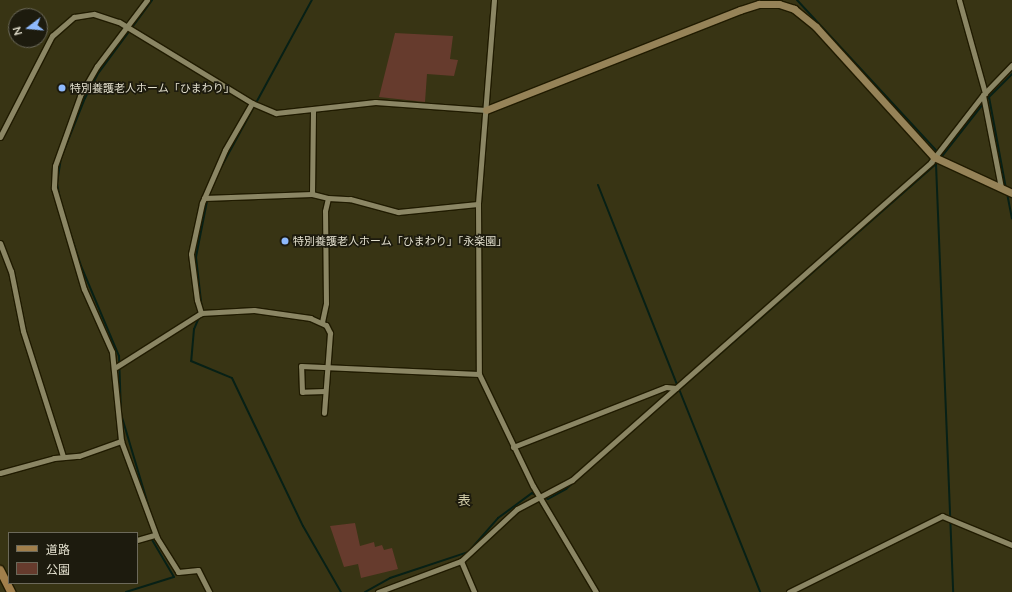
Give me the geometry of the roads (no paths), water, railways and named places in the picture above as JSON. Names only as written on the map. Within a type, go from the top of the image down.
[{"type":"main road","points":[[0,570],[7,579]]},
{"type":"street","points":[[147,0],[97,66],[80,96],[54,170],[61,216],[116,367],[116,411],[122,441],[155,535],[178,572],[198,570],[209,592]]},
{"type":"street","points":[[494,0],[478,204],[479,374],[538,496],[596,592]]},
{"type":"street","points":[[959,0],[984,94],[1001,188]]},
{"type":"street","points":[[0,137],[30,76],[60,27],[74,17],[94,14],[127,28],[252,103],[276,113],[375,102],[486,110],[740,10],[759,4],[779,4],[794,8],[816,27],[934,157],[1012,193]]},
{"type":"street","points":[[378,592],[461,561],[504,520],[538,496],[572,480],[934,157],[984,94],[1012,65]]},
{"type":"street","points":[[201,313],[191,262],[204,198],[252,103]]},
{"type":"street","points":[[312,194],[313,109]]},
{"type":"street","points":[[204,198],[312,194],[328,198],[350,199],[398,212],[478,204]]},
{"type":"street","points":[[322,322],[326,302],[325,211],[328,198]]},
{"type":"street","points":[[0,244],[11,271],[23,331],[63,456]]},
{"type":"street","points":[[116,367],[201,313],[254,310],[322,322],[330,333],[324,413]]},
{"type":"street","points":[[325,391],[302,392],[301,366],[479,374]]},
{"type":"street","points":[[513,447],[666,387],[676,388]]},
{"type":"street","points":[[0,473],[63,456],[79,456],[122,441]]},
{"type":"street","points":[[789,592],[942,516],[1012,545]]},
{"type":"street","points":[[138,540],[155,535]]},
{"type":"street","points":[[461,561],[474,592]]},
{"type":"waterway","points":[[60,199],[57,183],[61,158],[85,98],[97,75],[152,0]]},
{"type":"waterway","points":[[219,171],[312,0]]},
{"type":"waterway","points":[[797,0],[938,152]]},
{"type":"waterway","points":[[986,100],[1012,74]]},
{"type":"waterway","points":[[989,97],[1006,189]]},
{"type":"waterway","points":[[542,497],[548,499],[566,489],[936,164],[983,104]]},
{"type":"waterway","points":[[936,164],[953,592]]},
{"type":"waterway","points":[[598,185],[677,385]]},
{"type":"waterway","points":[[202,310],[196,257],[209,191]]},
{"type":"waterway","points":[[1007,193],[1012,219]]},
{"type":"waterway","points":[[61,205],[81,266],[119,356],[121,414],[155,528]]},
{"type":"waterway","points":[[200,315],[194,329],[191,361],[232,378],[303,526],[341,592]]},
{"type":"waterway","points":[[679,389],[760,592]]},
{"type":"waterway","points":[[471,549],[498,518],[532,493],[536,495]]},
{"type":"waterway","points":[[126,592],[174,577],[151,538]]},
{"type":"waterway","points":[[365,592],[390,578],[468,552]]},
{"type":"place","name":"特別養護老人ホーム「ひまわり」","points":[[62,88]]},
{"type":"place","name":"特別養護老人ホーム「ひまわり」「永楽園」","points":[[285,241]]},
{"type":"district","name":"表","points":[[464,500]]}]
